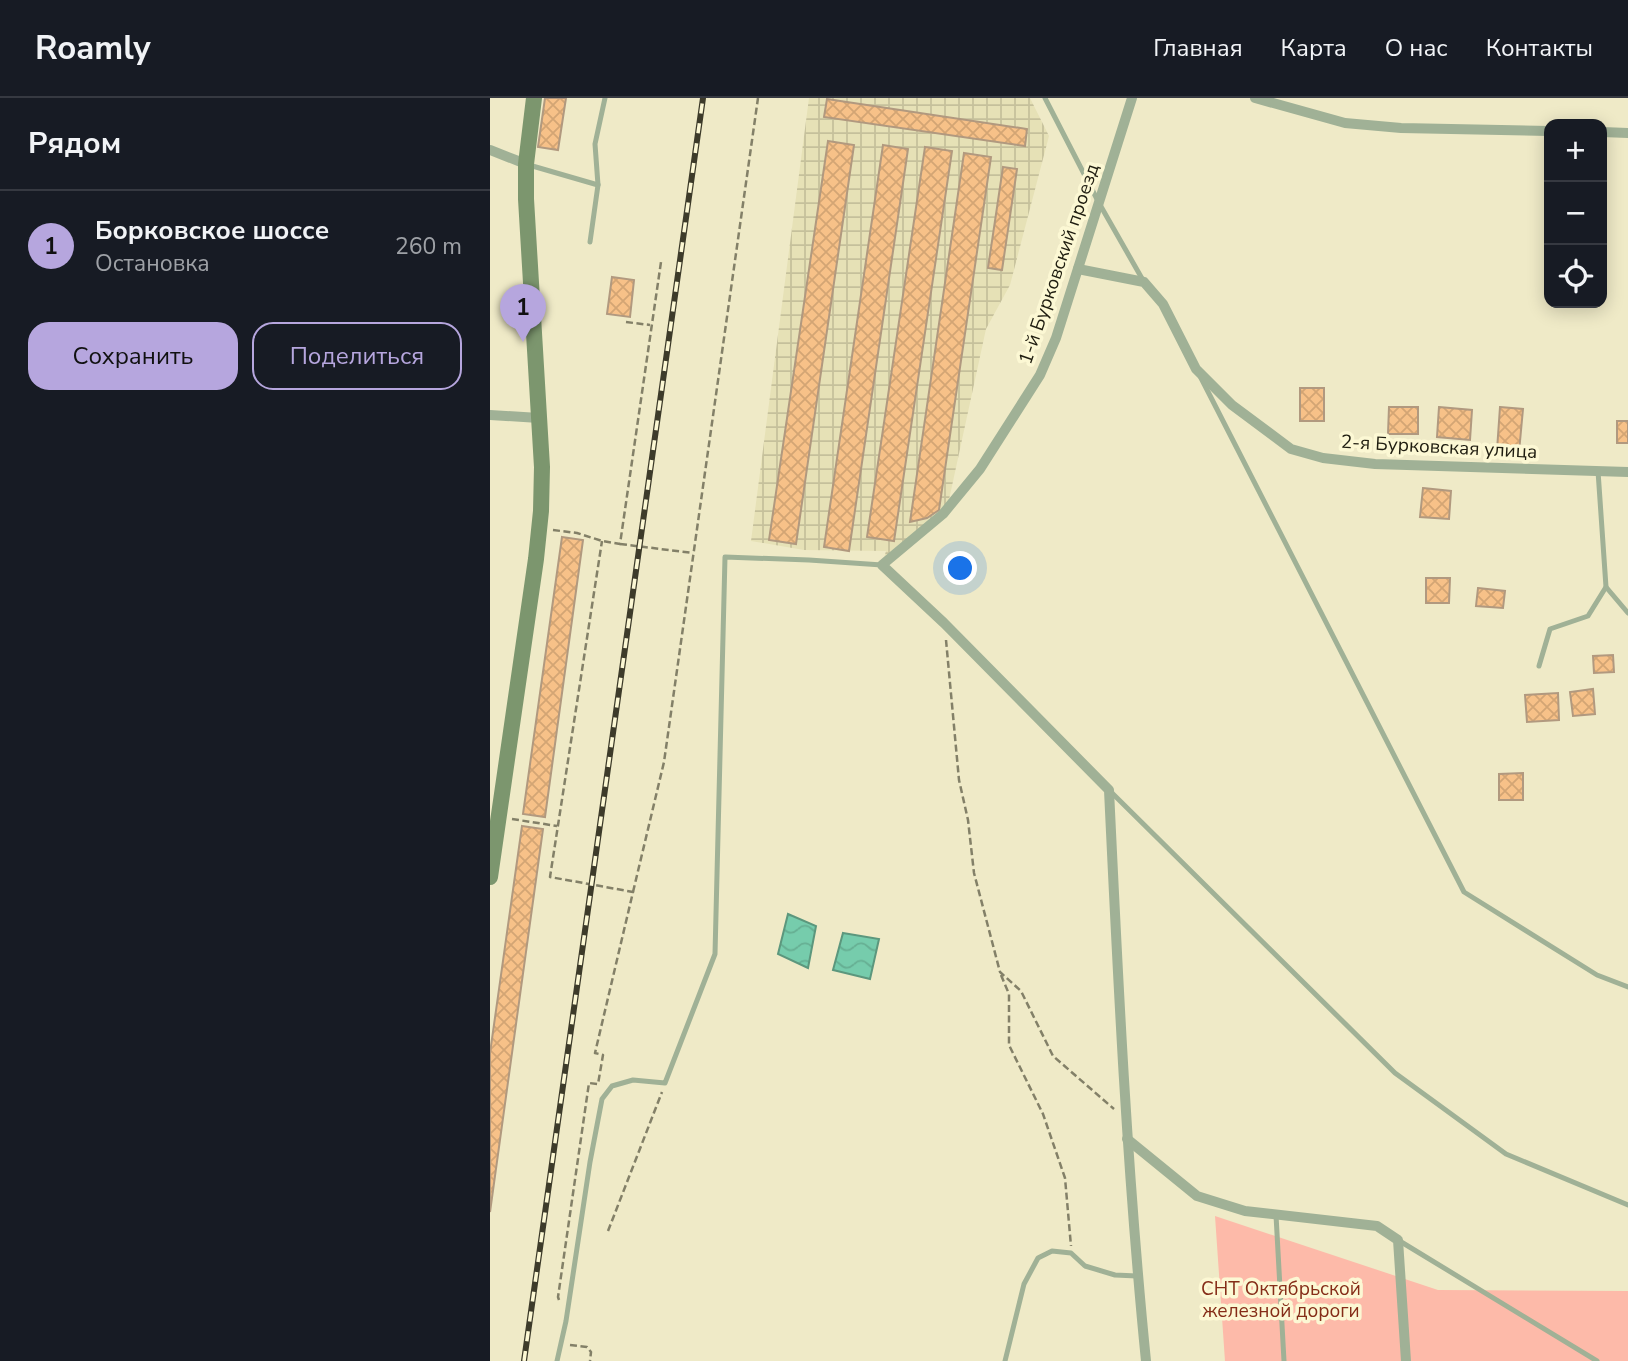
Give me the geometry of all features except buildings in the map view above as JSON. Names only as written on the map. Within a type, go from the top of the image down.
[{"type":"main road","points":[[490,877],[496,811],[540,529],[542,467],[526,200],[526,164],[534,98]]},
{"type":"street","name":"1-й Бурковский проезд","points":[[882,565],[943,514],[980,469],[1040,375],[1056,338],[1132,98]]},
{"type":"street","points":[[1255,98],[1345,123],[1401,128],[1544,131]]},
{"type":"street","points":[[1607,132],[1628,133]]},
{"type":"street","points":[[490,150],[526,164]]},
{"type":"street","points":[[1078,269],[1144,282]]},
{"type":"street","name":"2-я Бурковская улица","points":[[1144,282],[1163,304],[1196,369],[1232,405],[1291,449],[1322,458],[1376,464],[1628,472]]},
{"type":"street","points":[[490,415],[539,418]]},
{"type":"street","points":[[882,565],[944,623],[1109,790],[1127,1139],[1146,1361]]},
{"type":"street","points":[[1127,1139],[1197,1196],[1245,1211],[1377,1226],[1398,1240],[1406,1361]]},
{"type":"lane","points":[[590,242],[598,185],[596,144],[605,98]]},
{"type":"lane","points":[[1045,98],[1099,203],[1144,282]]},
{"type":"lane","points":[[526,164],[598,185]]},
{"type":"lane","points":[[1196,369],[1464,892],[1597,975],[1628,987]]},
{"type":"lane","points":[[1539,666],[1550,629],[1588,616],[1606,587],[1598,471]]},
{"type":"lane","points":[[558,1361],[602,1099],[611,1086],[633,1080],[665,1083],[715,954],[725,557],[882,565]]},
{"type":"lane","points":[[1606,587],[1628,613]]},
{"type":"lane","points":[[1109,790],[1395,1073],[1506,1154],[1628,1205]]},
{"type":"lane","points":[[1276,1215],[1284,1361]]},
{"type":"lane","points":[[1398,1240],[1597,1361]]},
{"type":"lane","points":[[1005,1361],[1024,1284],[1038,1258],[1052,1251],[1071,1253],[1085,1266],[1115,1275],[1137,1276]]},
{"type":"path","points":[[566,1321],[558,1297],[589,1083],[598,1084],[603,1055],[595,1053],[664,762],[758,98]]},
{"type":"path","points":[[620,544],[661,262]]},
{"type":"path","points":[[626,322],[652,325]]},
{"type":"path","points":[[540,529],[577,533],[620,544],[694,553]]},
{"type":"path","points":[[602,541],[550,877],[633,892]]},
{"type":"path","points":[[944,623],[959,780],[968,820],[974,873],[1000,972],[1009,994],[1009,1045],[1043,1114],[1065,1178],[1071,1253]]},
{"type":"path","points":[[496,811],[558,827]]},
{"type":"path","points":[[1000,972],[1021,991],[1053,1056],[1126,1119]]},
{"type":"path","points":[[608,1231],[665,1083]]},
{"type":"path","points":[[567,1345],[587,1348],[591,1352],[590,1361]]},
{"type":"shaded area","points":[[809,98],[1030,98],[1049,136],[1010,285],[986,329],[947,509],[882,565],[886,551],[804,550],[751,541]]},
{"type":"green space","name":"СНТ Октябрьской железной дороги","points":[[1215,1216],[1438,1290],[1628,1291],[1628,1361],[1225,1361]]},
{"type":"water","points":[[788,914],[816,926],[808,968],[778,954]]},
{"type":"water","points":[[843,933],[879,939],[870,979],[833,970]]},
{"type":"railway","points":[[524,1361],[703,98]]},
{"type":"place","name":"Борковское шоссе","points":[[523,342]]}]
